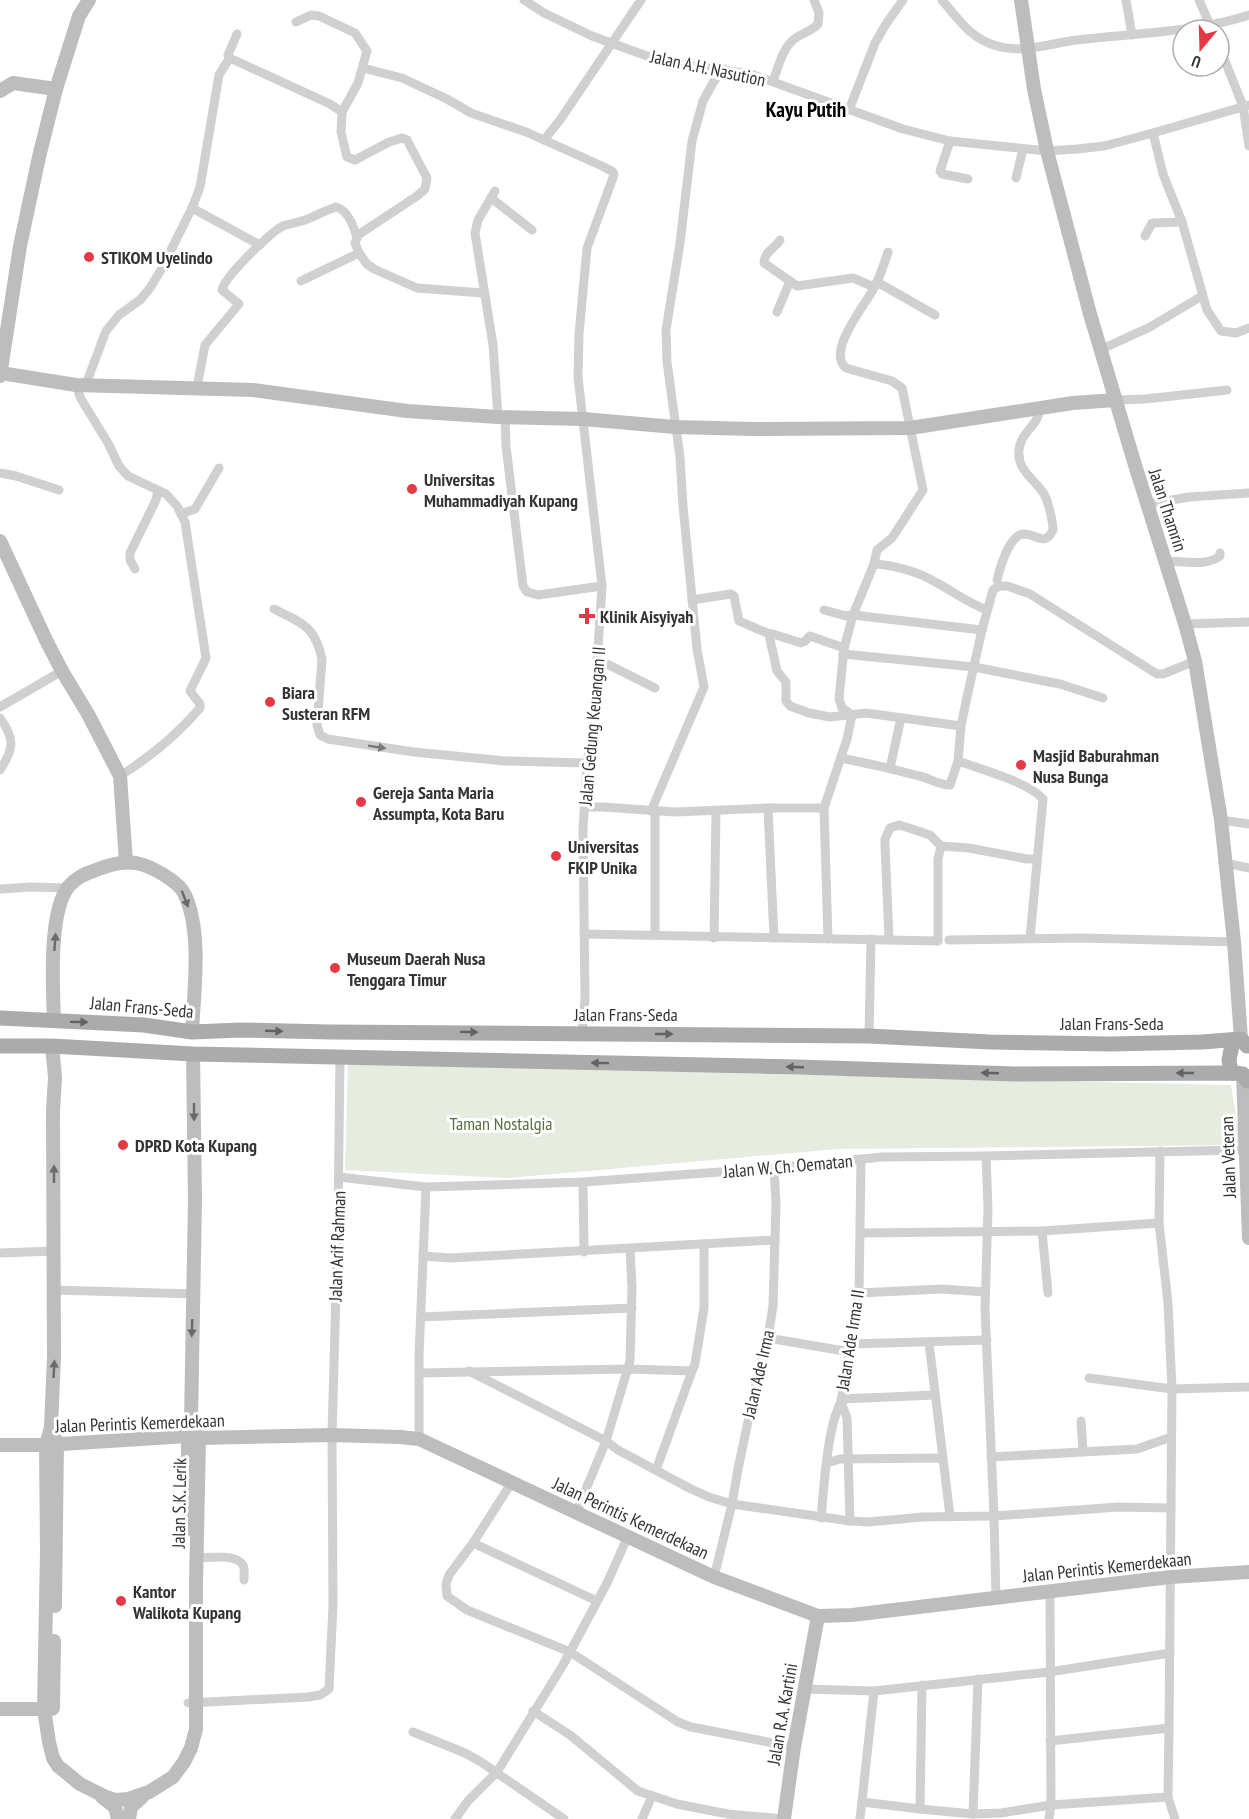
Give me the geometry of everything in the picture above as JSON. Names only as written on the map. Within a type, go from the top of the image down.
[{"type":"main road","points":[[89,0],[79,16],[56,89],[36,167],[4,316],[0,375],[81,384],[252,390],[407,411],[583,419],[675,427],[753,429],[910,428],[1072,403],[1116,400]]},
{"type":"main road","name":"Jalan Thamrin","points":[[1021,0],[1034,89],[1047,151],[1090,314],[1195,661],[1221,820],[1234,942],[1241,1042]]},
{"type":"main road","points":[[0,91],[7,82],[56,89]]},
{"type":"main road","points":[[0,541],[62,671],[88,714],[120,776],[126,862]]},
{"type":"main road","points":[[54,1021],[56,928],[59,909],[67,888],[75,879],[88,873],[126,862],[138,864],[167,877],[175,882],[185,895],[193,925],[196,963],[192,1032]]},
{"type":"main road","name":"Jalan Frans-Seda","points":[[0,1018],[144,1025],[192,1032],[241,1030],[869,1036],[1111,1044],[1241,1042]]},
{"type":"main road","points":[[496,1060],[501,1051],[498,1032]]},
{"type":"main road","points":[[523,1033],[521,1050],[524,1061]]},
{"type":"main road","points":[[1241,1042],[1229,1066],[1231,1073],[1242,1076]]},
{"type":"main road","points":[[0,1046],[52,1046],[194,1054],[1015,1074],[1242,1076]]},
{"type":"main road","points":[[52,1046],[56,1077],[53,1111],[54,1290]]},
{"type":"main road","points":[[0,1708],[49,1709],[58,1748],[70,1767],[79,1776],[93,1784],[120,1791],[150,1782],[164,1773],[181,1751],[185,1740],[192,1703],[193,1437],[190,1420],[194,1294],[194,1054]]},
{"type":"main road","name":"Jalan Veteran","points":[[1242,1076],[1249,1238]]},
{"type":"main road","name":"Jalan S.K. Lerik","points":[[54,1290],[47,1551],[50,1610],[48,1742],[53,1758],[66,1773],[94,1792],[115,1800],[128,1799],[149,1792],[173,1777],[191,1748],[196,1729],[192,1703],[196,1558],[193,1437]]},
{"type":"main road","name":"Jalan Perintis Kemerdekaan","points":[[0,1444],[332,1435],[419,1439],[714,1577],[818,1616],[852,1615],[1170,1577],[1249,1572]]},
{"type":"main road","name":"Jalan R.A. Kartini","points":[[784,1819],[794,1747],[818,1616]]},
{"type":"main road","points":[[94,1792],[115,1808],[118,1819]]},
{"type":"main road","name":"Jalan S.K. Lerik","points":[[129,1819],[130,1807],[149,1792]]},
{"type":"street","name":"Jalan A.H. Nasution","points":[[524,0],[544,13],[611,44],[647,56],[751,74],[914,132],[950,141],[1047,151],[1104,146],[1246,106]]},
{"type":"street","points":[[773,81],[789,45],[818,24],[819,13],[814,0]]},
{"type":"street","points":[[849,110],[875,43],[903,0]]},
{"type":"street","points":[[942,0],[964,27],[980,40],[1008,49],[1017,50],[1078,40],[1171,32]]},
{"type":"street","points":[[1126,0],[1132,35]]},
{"type":"street","points":[[1199,0],[1207,18]]},
{"type":"street","points":[[363,68],[402,78],[471,113],[544,140],[640,1]]},
{"type":"street","points":[[296,22],[311,15],[328,20],[355,33],[367,51],[358,83],[342,112],[341,132],[347,157],[355,160],[389,142],[402,138],[407,140],[427,178],[425,189],[417,196],[361,233],[355,243],[359,253],[374,269],[417,288],[483,293]]},
{"type":"street","points":[[1231,21],[1249,15]]},
{"type":"street","points":[[120,776],[151,756],[191,720],[200,708],[200,704],[190,691],[205,662],[206,654],[188,537],[181,514],[172,499],[128,476],[119,466],[81,399],[81,384],[106,331],[118,315],[140,300],[150,288],[192,208],[200,187],[219,75],[229,59],[228,55],[237,34]]},
{"type":"street","points":[[229,59],[342,112]]},
{"type":"street","points":[[654,935],[656,905],[653,811],[704,687],[697,649],[680,457],[667,362],[666,330],[680,243],[692,141],[703,101],[724,69]]},
{"type":"street","points":[[1231,73],[1246,106],[1249,147]]},
{"type":"street","points":[[1153,133],[1163,174],[1182,222],[1207,310],[1221,331],[1236,333],[1249,328]]},
{"type":"street","name":"Jalan Gedung Keuangan II","points":[[544,140],[604,167],[614,175],[587,248],[579,345],[578,377],[602,586],[593,727],[587,763],[583,829],[585,999],[582,1033]]},
{"type":"street","points":[[950,141],[940,171],[942,174],[968,179]]},
{"type":"street","points":[[1016,178],[1023,149]]},
{"type":"street","points":[[532,230],[493,194],[478,220],[475,233],[507,446],[523,586],[527,592],[538,595],[602,586]]},
{"type":"street","points":[[197,387],[205,345],[239,304],[221,287],[238,266],[275,231],[336,207],[344,211],[357,238]]},
{"type":"street","points":[[192,208],[260,245]]},
{"type":"street","points":[[1145,236],[1152,223],[1182,222]]},
{"type":"street","points":[[780,240],[776,247],[768,252],[764,261],[800,286],[853,278],[875,285],[935,315]]},
{"type":"street","points":[[852,715],[842,708],[839,699],[844,651],[854,615],[874,564],[877,550],[892,538],[922,492],[902,388],[892,381],[846,368],[839,359],[852,322],[875,285],[888,252]]},
{"type":"street","points":[[301,281],[359,253]]},
{"type":"street","points":[[777,312],[790,281]]},
{"type":"street","points":[[1102,349],[1150,327],[1202,296]]},
{"type":"street","points":[[1116,400],[1227,390]]},
{"type":"street","points":[[997,580],[1007,549],[1018,536],[1026,534],[1043,539],[1053,530],[1048,510],[1049,504],[1043,492],[1024,472],[1019,454],[1021,441],[1038,419],[1040,408]]},
{"type":"street","points":[[181,514],[195,509],[219,468]]},
{"type":"street","points":[[0,473],[59,490]]},
{"type":"street","points":[[135,569],[130,560],[130,554],[156,500],[158,490]]},
{"type":"street","points":[[1149,504],[1189,497],[1249,493]]},
{"type":"street","points":[[1166,561],[1210,562],[1218,559],[1220,553]]},
{"type":"street","points":[[874,564],[899,568],[936,582],[966,601],[987,610]]},
{"type":"street","points":[[841,758],[890,768],[948,785],[951,783],[982,630],[993,590],[999,586],[1007,586],[1030,594],[1157,674],[1163,674],[1195,661]]},
{"type":"street","points":[[692,600],[731,594],[734,596],[737,620],[769,635],[773,634],[801,643],[810,636],[844,651],[974,667],[1060,684],[1103,698]]},
{"type":"street","points":[[274,609],[304,624],[320,650],[322,659],[317,725],[320,735],[328,739],[414,752],[505,761],[587,763]]},
{"type":"street","points":[[824,610],[846,616],[854,615],[982,630]]},
{"type":"street","points":[[1185,624],[1249,622]]},
{"type":"street","points":[[769,635],[777,671],[786,682],[786,701],[790,706],[830,717],[867,713],[961,726]]},
{"type":"street","points":[[597,659],[655,688]]},
{"type":"street","points":[[0,707],[62,671]]},
{"type":"street","points":[[828,939],[824,808],[841,758],[852,715]]},
{"type":"street","points":[[0,718],[12,741],[7,760],[0,770]]},
{"type":"street","points":[[890,768],[901,718]]},
{"type":"street","points":[[957,762],[1032,789],[1042,797],[1030,938]]},
{"type":"street","points":[[586,807],[653,811],[824,808]]},
{"type":"street","points":[[768,808],[774,938]]},
{"type":"street","points":[[714,938],[716,811]]},
{"type":"street","points":[[1221,820],[1249,824]]},
{"type":"street","points":[[889,939],[885,839],[890,828],[899,825],[930,835],[940,846],[969,848],[1028,860],[1037,859]]},
{"type":"street","points":[[584,934],[938,941],[940,846]]},
{"type":"street","points":[[1225,863],[1249,868]]},
{"type":"street","points":[[0,889],[67,888]]},
{"type":"street","points":[[949,940],[1030,938],[1234,942]]},
{"type":"street","points":[[869,1036],[870,939]]},
{"type":"street","name":"Jalan Arif Rahman","points":[[192,1703],[308,1697],[320,1695],[329,1689],[333,1595],[332,1435],[340,1056]]},
{"type":"street","points":[[1160,1151],[1159,1223],[1168,1303],[1172,1389],[1168,1797],[1175,1819]]},
{"type":"street","name":"Jalan W. Ch. Oematan","points":[[339,1177],[426,1186],[583,1182],[774,1168],[882,1157],[1244,1151]]},
{"type":"street","points":[[986,1156],[985,1292],[996,1598]]},
{"type":"street","name":"Jalan Ade Irma II","points":[[821,1518],[827,1463],[851,1348],[859,1293],[861,1159]]},
{"type":"street","name":"Jalan Ade Irma","points":[[714,1577],[732,1504],[773,1306],[776,1204],[774,1168]]},
{"type":"street","points":[[583,1182],[584,1252]]},
{"type":"street","points":[[419,1439],[426,1186]]},
{"type":"street","points":[[861,1233],[987,1233],[1159,1223]]},
{"type":"street","points":[[1042,1231],[1048,1293]]},
{"type":"street","points":[[423,1256],[450,1258],[584,1252],[775,1240]]},
{"type":"street","points":[[656,1470],[695,1364],[704,1308],[704,1244]]},
{"type":"street","points":[[576,1513],[606,1441],[628,1369],[632,1308],[630,1248]]},
{"type":"street","points":[[0,1253],[54,1251]]},
{"type":"street","points":[[859,1293],[942,1289],[985,1292]]},
{"type":"street","points":[[54,1290],[194,1294]]},
{"type":"street","points":[[421,1317],[632,1308]]},
{"type":"street","points":[[768,1338],[851,1348],[929,1342],[987,1341]]},
{"type":"street","points":[[929,1342],[950,1516]]},
{"type":"street","points":[[420,1373],[628,1369],[692,1371]]},
{"type":"street","points":[[469,1371],[606,1441],[618,1450],[691,1489],[732,1504],[821,1518],[868,1522],[1118,1507],[1171,1508]]},
{"type":"street","points":[[1089,1378],[1172,1389],[1249,1387]]},
{"type":"street","points":[[850,1521],[846,1419],[841,1401],[935,1395]]},
{"type":"street","points":[[1081,1421],[1083,1451]]},
{"type":"street","points":[[990,1457],[1137,1449],[1171,1437]]},
{"type":"street","points":[[827,1463],[848,1459],[942,1458]]},
{"type":"street","points":[[512,1482],[474,1543],[449,1575],[446,1584],[447,1596],[467,1610],[570,1652],[678,1722],[691,1727],[794,1747]]},
{"type":"street","points":[[455,1819],[468,1801],[496,1772],[570,1652],[607,1583],[628,1536]]},
{"type":"street","points":[[474,1543],[597,1601]]},
{"type":"street","points":[[196,1558],[234,1558],[244,1567],[244,1580]]},
{"type":"street","points":[[1049,1819],[1051,1805],[1050,1590]]},
{"type":"street","points":[[804,1689],[874,1691],[1049,1672],[1170,1653]]},
{"type":"street","points":[[973,1814],[978,1679]]},
{"type":"street","points":[[920,1809],[922,1685]]},
{"type":"street","points":[[860,1819],[874,1691]]},
{"type":"street","points":[[533,1711],[570,1735],[638,1791],[677,1804],[728,1814],[784,1819]]},
{"type":"street","points":[[1050,1741],[1169,1728]]},
{"type":"street","points":[[413,1732],[465,1753],[564,1819]]},
{"type":"street","points":[[642,1819],[652,1796]]},
{"type":"street","points":[[862,1802],[973,1814],[1001,1813],[1051,1805],[1168,1797]]},
{"type":"green space","name":"Taman Nostalgia","points":[[348,1064],[1231,1085],[1241,1145],[838,1149],[507,1178],[345,1170]]},
{"type":"place","name":"STIKOM Uyelindo","points":[[89,257]]},
{"type":"place","name":"Universitas Muhammadiyah Kupang","points":[[412,489]]},
{"type":"place","name":"Klinik Aisyiyah","points":[[587,616]]},
{"type":"place","name":"Biara Susteran RFM","points":[[270,702]]},
{"type":"place","name":"Masjid Baburahman Nusa Bunga","points":[[1021,765]]},
{"type":"place","name":"Gereja Santa Maria Assumpta, Kota Baru","points":[[361,802]]},
{"type":"place","name":"Universitas FKIP Unika","points":[[556,856]]},
{"type":"place","name":"Museum Daerah Nusa Tenggara Timur","points":[[335,968]]},
{"type":"place","name":"DPRD Kota Kupang","points":[[123,1145]]},
{"type":"place","name":"Kantor Walikota Kupang","points":[[121,1601]]},
{"type":"district","name":"Kayu Putih","points":[[806,109]]}]
